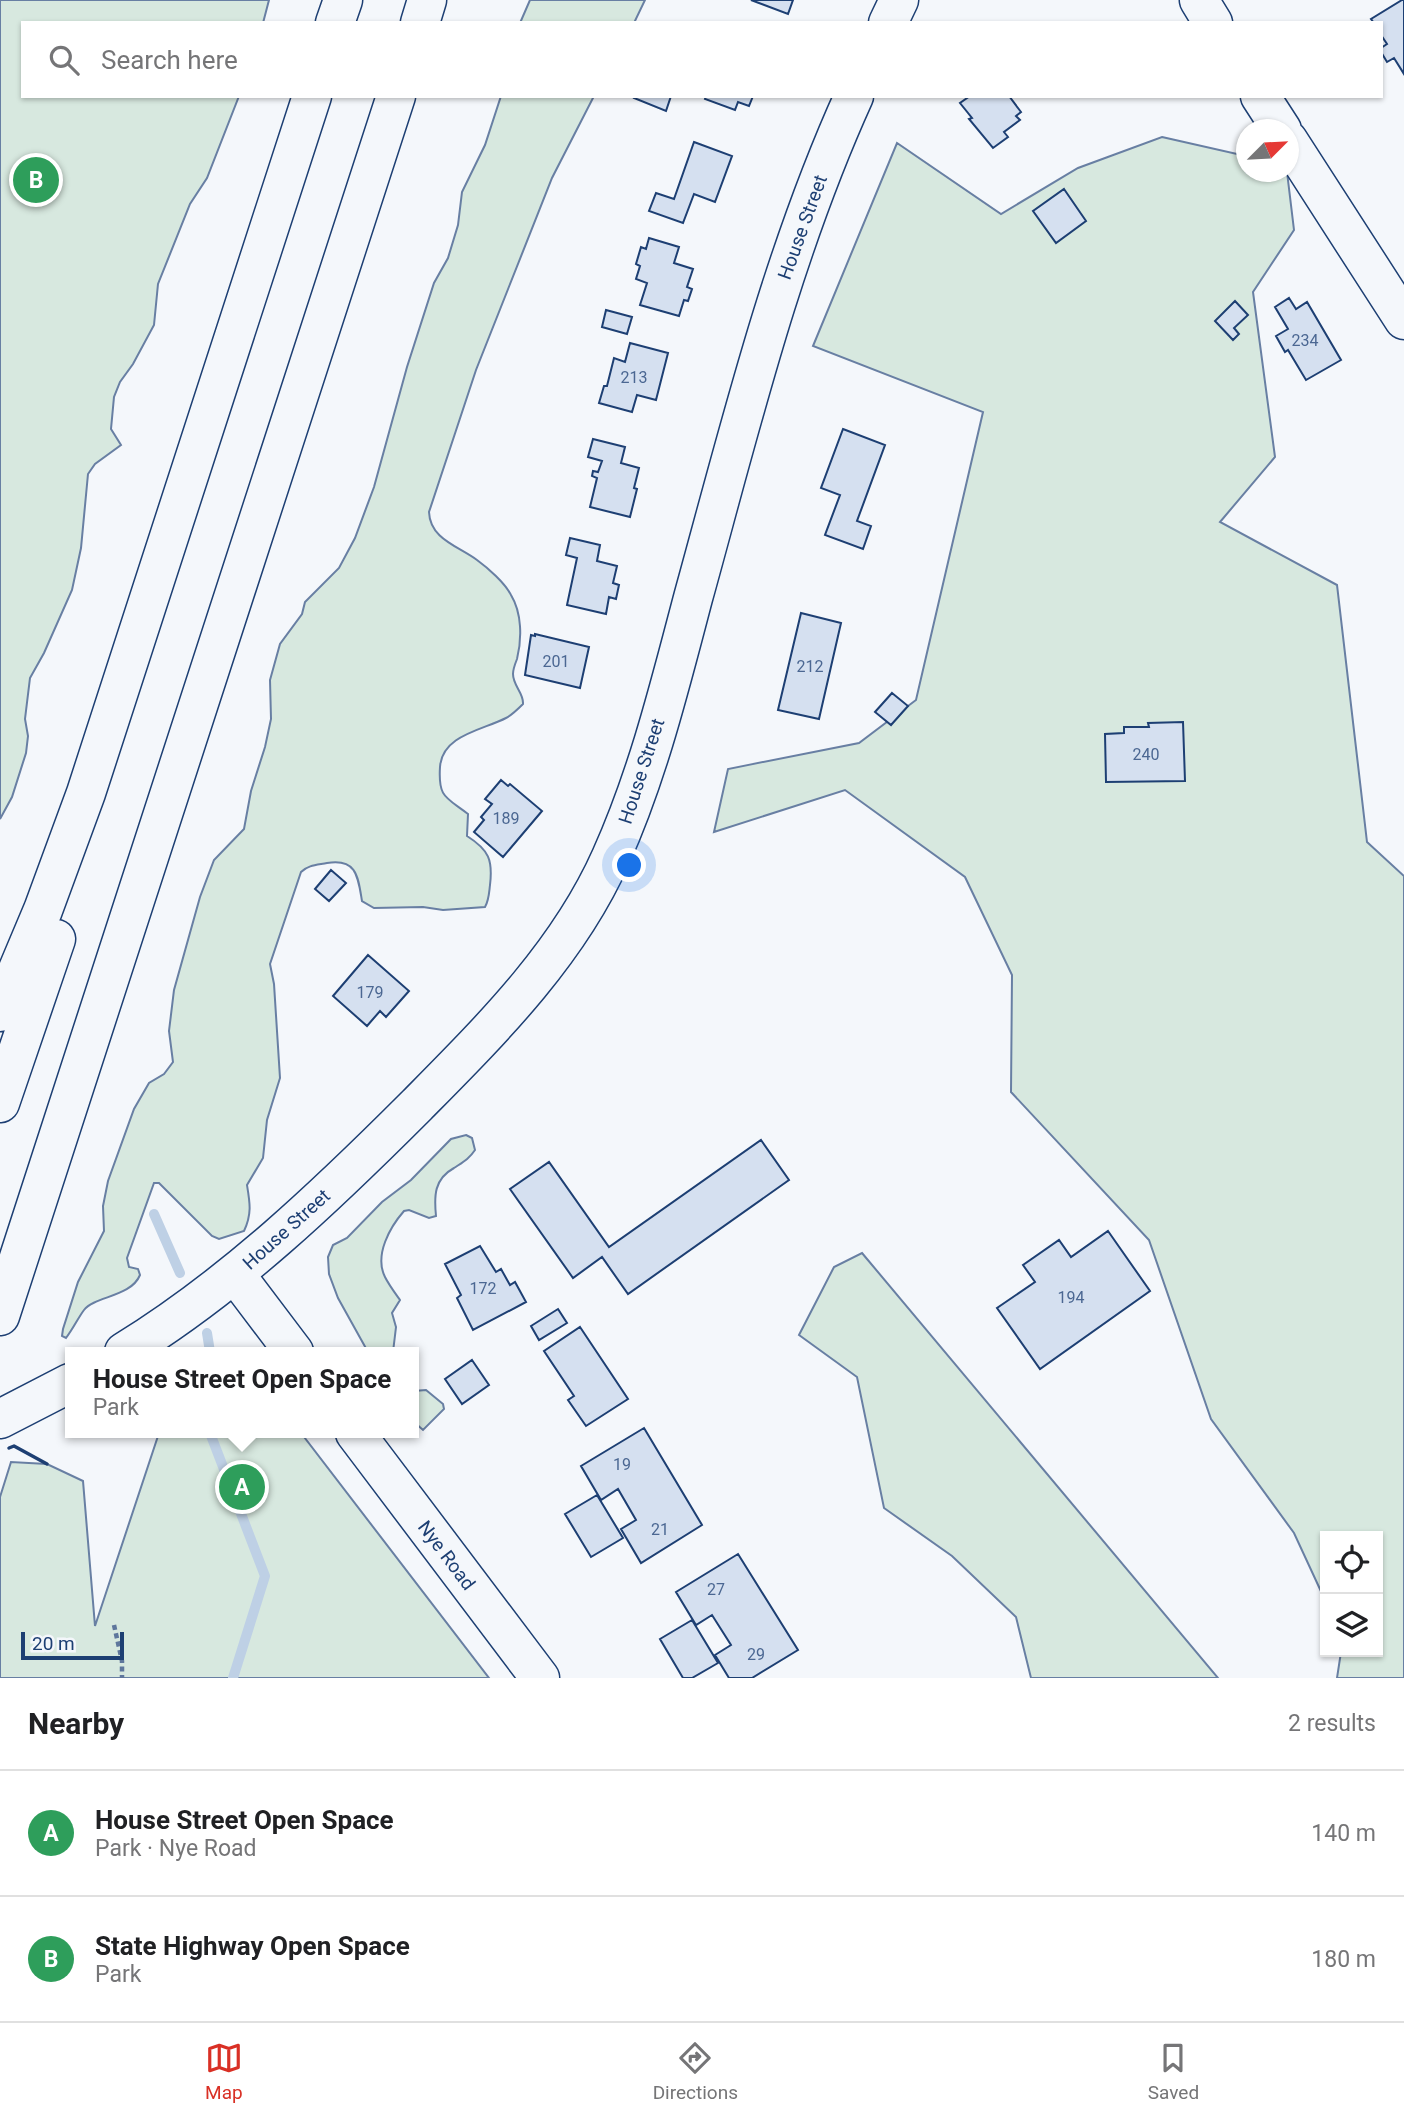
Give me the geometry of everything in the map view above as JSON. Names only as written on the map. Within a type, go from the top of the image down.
[{"type":"main road","points":[[336,21],[343,0]]},
{"type":"main road","points":[[420,21],[427,0]]},
{"type":"main road","points":[[889,21],[899,0]]},
{"type":"main road","points":[[1199,0],[1212,21]]},
{"type":"main road","points":[[0,1012],[43,910],[81,806],[311,98]]},
{"type":"main road","points":[[0,1316],[395,98]]},
{"type":"main road","name":"House Street","points":[[132,1347],[235,1274],[368,1154],[477,1044],[548,962],[597,885],[618,841],[649,749],[777,296],[810,200],[853,98]]},
{"type":"main road","points":[[1261,98],[1275,119]]},
{"type":"main road","points":[[1299,156],[1404,320]]},
{"type":"main road","points":[[0,1103],[143,683],[184,534],[216,390]]},
{"type":"main road","points":[[235,1274],[290,1347]]},
{"type":"main road","points":[[0,1419],[65,1386]]},
{"type":"main road","name":"Nye Road","points":[[359,1438],[540,1678]]},
{"type":"path","points":[[114,1625],[122,1661],[122,1678]]},
{"type":"shaded area","points":[[0,0],[269,0],[264,21],[21,21],[21,98],[238,98],[207,178],[190,204],[158,284],[154,325],[114,397],[111,429],[121,445],[95,464],[88,474],[81,548],[72,590],[30,678],[25,719],[28,736],[26,753],[12,797],[0,819]]},
{"type":"shaded area","points":[[530,0],[645,0],[635,21],[521,21]]},
{"type":"shaded area","points":[[500,98],[593,98],[552,178],[476,370],[429,512],[434,529],[446,541],[481,563],[505,586],[515,602],[519,618],[520,643],[513,674],[523,704],[506,718],[456,741],[442,756],[440,767],[442,791],[449,800],[468,814],[467,836],[488,856],[491,876],[487,902],[485,907],[443,910],[423,907],[374,908],[362,901],[357,877],[345,863],[316,865],[301,872],[270,964],[274,984],[280,1078],[267,1120],[263,1158],[247,1185],[250,1208],[244,1231],[219,1239],[212,1236],[159,1183],[154,1183],[127,1258],[129,1267],[138,1269],[140,1275],[129,1288],[89,1305],[66,1338],[62,1336],[63,1329],[78,1282],[104,1231],[103,1206],[108,1181],[134,1109],[149,1083],[164,1074],[173,1062],[169,1031],[174,990],[200,897],[214,860],[244,829],[251,791],[271,719],[270,680],[280,644],[302,614],[305,602],[339,568],[355,538],[374,487],[407,367],[434,283],[448,258],[458,225],[462,192],[485,145]]},
{"type":"shaded area","points":[[1162,137],[1236,154],[1236,182],[1288,182],[1294,230],[1253,292],[1275,457],[1220,522],[1337,585],[1367,842],[1404,876],[1404,1678],[1337,1678],[1340,1657],[1383,1657],[1383,1531],[1320,1531],[1320,1589],[1294,1533],[1211,1419],[1149,1240],[1011,1092],[1012,975],[965,877],[845,790],[714,832],[728,769],[859,743],[916,700],[983,412],[813,346],[897,143],[1001,214],[1078,168]]},
{"type":"shaded area","points":[[466,1135],[472,1138],[475,1150],[442,1177],[436,1195],[436,1216],[429,1218],[409,1210],[404,1211],[389,1233],[381,1260],[387,1280],[400,1300],[392,1313],[396,1327],[394,1347],[365,1347],[338,1298],[329,1274],[328,1257],[333,1245],[347,1238],[382,1202],[411,1180],[451,1139]]},
{"type":"shaded area","points":[[862,1253],[1218,1678],[1031,1678],[1016,1617],[952,1556],[884,1508],[857,1377],[799,1335],[834,1267]]},
{"type":"shaded area","points":[[426,1390],[443,1404],[444,1409],[423,1430],[419,1426],[419,1391]]},
{"type":"shaded area","points":[[157,1438],[305,1438],[489,1678],[0,1678],[0,1497],[11,1462],[47,1464],[83,1481],[95,1626]]},
{"type":"building","points":[[751,0],[793,0],[788,14]]},
{"type":"building","points":[[1404,0],[1404,74],[1394,58],[1387,62],[1383,55],[1383,47],[1387,44],[1383,38],[1383,21],[1371,19]]},
{"type":"building","points":[[634,98],[670,98],[666,111]]},
{"type":"building","points":[[752,98],[749,106],[738,102],[735,110],[705,99]]},
{"type":"building","points":[[967,98],[1010,98],[1021,112],[1016,116],[1020,120],[1004,132],[1008,137],[993,148],[969,119],[972,118],[960,103]]},
{"type":"building","points":[[694,142],[732,156],[715,202],[694,194],[683,223],[649,211],[656,193],[674,199]]},
{"type":"building","points":[[1064,189],[1086,221],[1056,243],[1033,211]]},
{"type":"building","points":[[649,238],[679,247],[674,263],[693,269],[687,287],[692,289],[688,301],[684,300],[679,316],[640,305],[647,283],[636,279],[640,266],[636,264],[641,247],[646,249]]},
{"type":"building","points":[[1289,298],[1296,309],[1307,302],[1341,360],[1306,380],[1276,336],[1288,329],[1275,307]]},
{"type":"building","points":[[1235,301],[1248,315],[1234,328],[1239,334],[1233,340],[1215,321]]},
{"type":"building","points":[[606,310],[632,317],[627,334],[602,327]]},
{"type":"building","points":[[630,343],[668,353],[656,400],[637,395],[632,412],[599,403],[604,386],[607,386],[614,358],[625,362]]},
{"type":"building","points":[[843,429],[885,445],[857,521],[871,526],[863,549],[825,535],[840,495],[821,488]]},
{"type":"building","points":[[593,439],[625,447],[621,463],[639,468],[630,517],[590,507],[597,478],[592,476],[593,471],[598,472],[602,461],[588,457]]},
{"type":"building","points":[[570,538],[600,545],[597,561],[617,566],[613,583],[619,585],[616,599],[609,597],[606,614],[567,605],[577,558],[566,555]]},
{"type":"building","points":[[801,613],[841,623],[819,719],[778,710]]},
{"type":"building","points":[[531,635],[589,647],[580,688],[525,675]]},
{"type":"building","points":[[892,693],[908,706],[891,725],[875,712]]},
{"type":"building","points":[[1183,722],[1185,781],[1106,782],[1105,734],[1124,733],[1124,727],[1149,727],[1148,723]]},
{"type":"building","points":[[501,780],[508,786],[510,784],[542,811],[503,857],[474,832],[484,820],[481,817],[492,804],[485,799]]},
{"type":"building","points":[[331,870],[346,883],[329,901],[315,889]]},
{"type":"building","points":[[368,955],[409,991],[386,1017],[380,1011],[367,1026],[333,996]]},
{"type":"building","points":[[761,1140],[789,1180],[628,1294],[602,1257],[573,1278],[510,1189],[549,1162],[609,1247]]},
{"type":"building","points":[[1108,1231],[1150,1291],[1040,1369],[997,1308],[1035,1282],[1023,1265],[1059,1240],[1071,1257]]},
{"type":"building","points":[[480,1246],[496,1272],[501,1269],[510,1285],[515,1282],[526,1302],[473,1330],[457,1298],[461,1295],[445,1264]]},
{"type":"building","points":[[558,1309],[567,1323],[539,1340],[531,1326]]},
{"type":"building","points":[[580,1327],[628,1399],[586,1426],[568,1400],[574,1396],[544,1351]]},
{"type":"building","points":[[472,1360],[489,1385],[462,1404],[445,1379]]},
{"type":"building","points":[[644,1428],[702,1525],[641,1563],[621,1529],[636,1520],[618,1489],[601,1500],[581,1466]]},
{"type":"building","points":[[597,1495],[623,1538],[591,1557],[565,1514]]},
{"type":"building","points":[[738,1554],[798,1650],[752,1678],[729,1678],[715,1655],[731,1645],[712,1615],[696,1625],[676,1592]]},
{"type":"building","points":[[692,1620],[718,1663],[692,1678],[683,1678],[660,1639]]},
{"type":"waterway","points":[[154,1214],[180,1273]]},
{"type":"waterway","points":[[207,1333],[209,1347]]},
{"type":"waterway","points":[[212,1438],[265,1576],[233,1678]]},
{"type":"wall","points":[[9,1448],[14,1446],[47,1464]]},
{"type":"place","name":"State Highway Open Space","points":[[36,180]]},
{"type":"place","name":"House Street Open Space","points":[[242,1487]]}]
